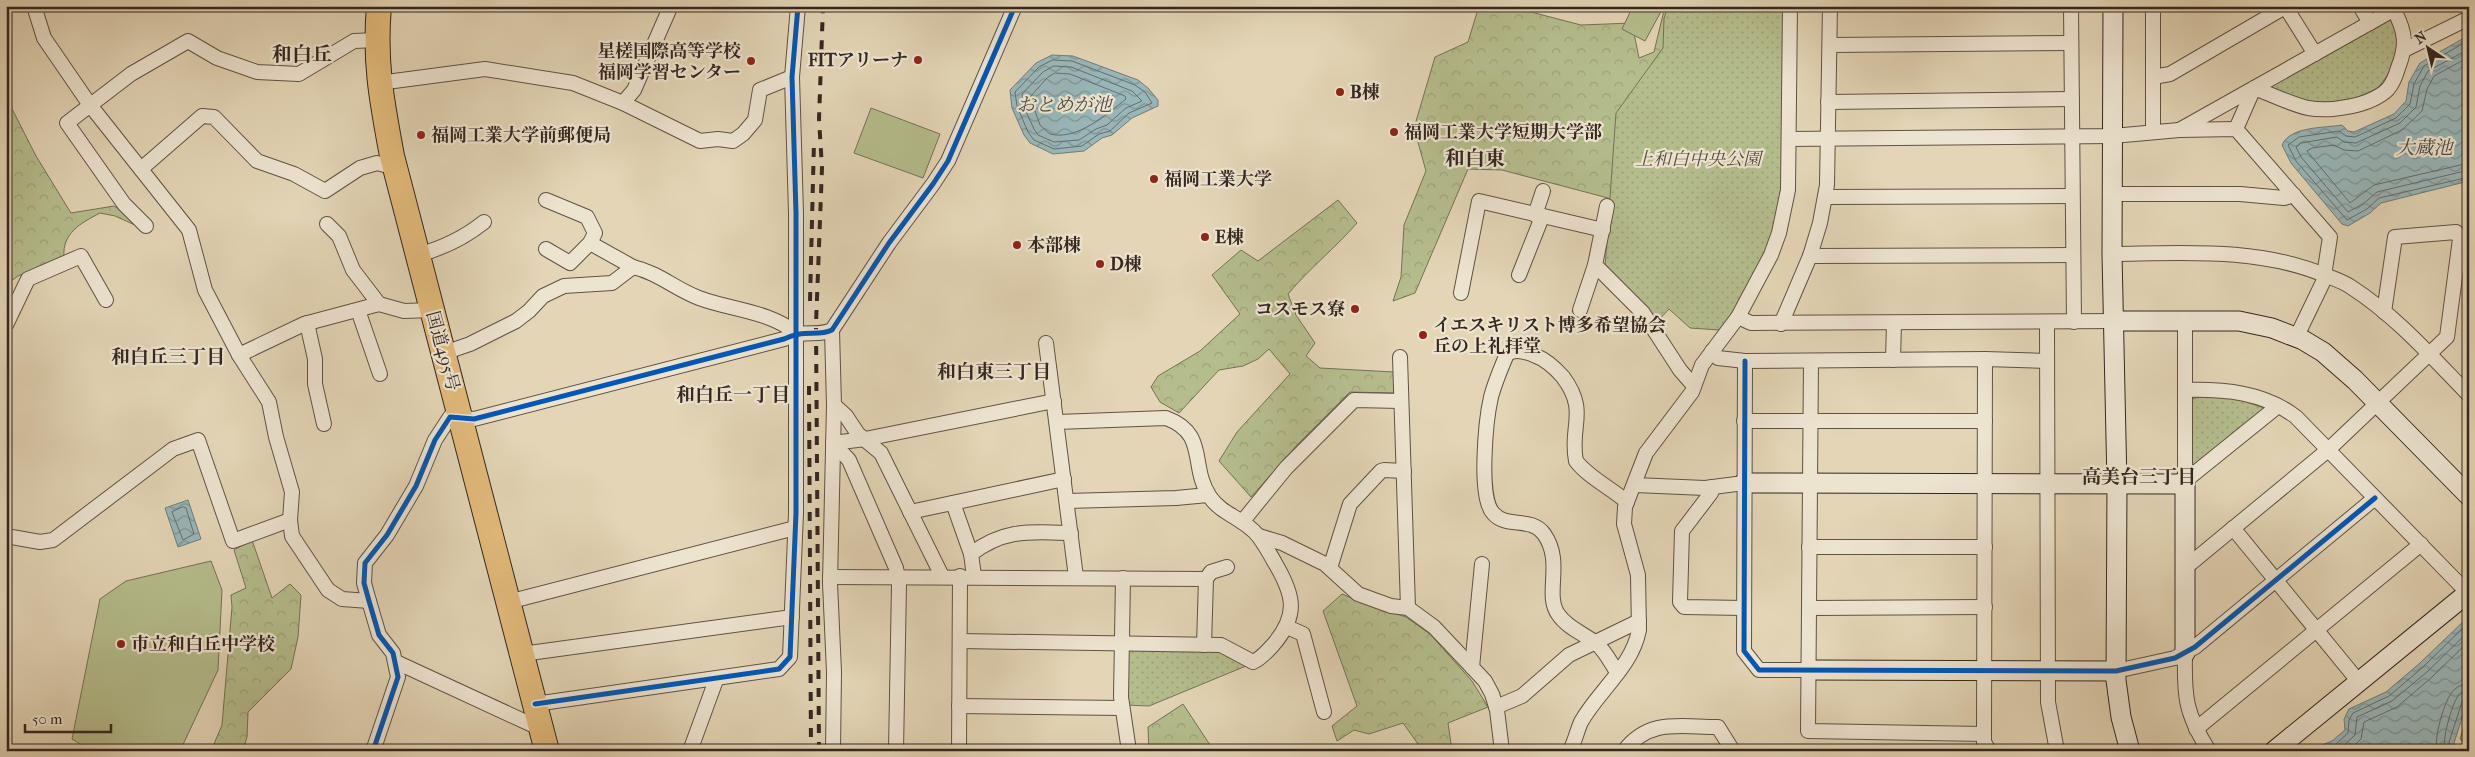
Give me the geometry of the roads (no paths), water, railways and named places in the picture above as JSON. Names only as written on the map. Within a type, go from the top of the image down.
[{"type":"highway","name":"国道495号","points":[[379,6],[376,40],[379,83],[396,168],[431,310],[444,353],[544,740]]},
{"type":"street","points":[[34,6],[44,38],[90,106],[188,230],[205,290],[239,355],[269,402],[276,437],[292,492],[290,520],[292,536],[328,590],[342,599],[369,601]]},
{"type":"street","points":[[146,226],[124,204],[67,123],[131,74],[188,41],[217,58],[257,72],[299,74],[354,41],[376,40],[369,6]]},
{"type":"street","points":[[623,103],[634,90],[669,10],[666,6]]},
{"type":"street","points":[[535,704],[716,680],[779,669],[785,665],[790,657],[795,528],[796,333],[796,213],[792,77],[798,6]]},
{"type":"street","points":[[373,751],[398,677],[393,653],[379,635],[369,601],[364,583],[365,563],[387,535],[416,486],[435,440],[450,417],[474,419],[784,339],[796,333],[826,333],[832,330],[889,243],[948,161],[1015,6]]},
{"type":"street","points":[[1570,751],[1581,722],[1631,655],[1638,639],[1638,575],[1624,524],[1627,502],[1646,453],[1692,392],[1702,365],[1738,317],[1771,255],[1779,232],[1788,190],[1790,6]]},
{"type":"street","points":[[1781,324],[1810,256],[1825,198],[1830,6]]},
{"type":"street","points":[[2071,6],[2074,322]]},
{"type":"street","points":[[2113,6],[2112,254],[2117,484],[2116,671],[2121,717],[2130,751]]},
{"type":"street","points":[[2153,77],[2170,74],[2285,6],[2315,54]]},
{"type":"street","points":[[2360,6],[2370,22]]},
{"type":"street","points":[[2153,132],[2156,7]]},
{"type":"street","points":[[2179,130],[2370,22],[2397,8],[2406,48],[2395,77],[2388,89],[2371,100],[2352,107],[2308,108],[2254,88]]},
{"type":"street","points":[[2406,48],[2469,18]]},
{"type":"street","points":[[1830,45],[2071,43]]},
{"type":"street","points":[[379,83],[462,71],[499,70],[573,83],[623,103],[694,140],[733,141],[744,134],[754,120],[760,90],[792,77]]},
{"type":"street","points":[[2236,129],[2254,88]]},
{"type":"street","points":[[1828,102],[2072,99]]},
{"type":"street","points":[[141,169],[202,116],[214,117],[258,161],[294,174],[325,191],[360,168],[377,163],[396,168]]},
{"type":"street","points":[[1789,139],[2113,136],[2179,130],[2236,129],[2330,237],[2325,275],[2296,338]]},
{"type":"street","points":[[1519,276],[1538,216],[1543,191]]},
{"type":"street","points":[[2112,194],[2240,194],[2284,198],[2294,195]]},
{"type":"street","points":[[1825,198],[2072,196]]},
{"type":"street","points":[[546,200],[587,217],[595,233],[590,243],[570,263],[564,286]]},
{"type":"street","points":[[1461,294],[1479,201],[1603,230]]},
{"type":"street","points":[[1580,310],[1595,265],[1607,206]]},
{"type":"street","points":[[418,255],[444,248],[465,237],[484,222]]},
{"type":"street","points":[[327,224],[339,236],[353,270],[379,304]]},
{"type":"street","points":[[2185,568],[2328,450],[2447,337],[2460,239],[2459,234],[2456,232],[2395,237],[2384,312]]},
{"type":"street","points":[[590,243],[633,268],[656,274],[696,297],[784,323],[796,333]]},
{"type":"street","points":[[546,249],[570,263]]},
{"type":"street","points":[[2112,254],[2231,253],[2271,258],[2302,266],[2325,275],[2350,286],[2398,322],[2469,395]]},
{"type":"street","points":[[1810,256],[2072,255]]},
{"type":"street","points":[[6,324],[28,279],[81,256],[106,300]]},
{"type":"street","points":[[1595,265],[1643,313],[1680,370],[1694,386]]},
{"type":"street","points":[[444,353],[470,344],[516,321],[543,296],[564,286],[612,283],[633,268]]},
{"type":"street","points":[[239,355],[307,323],[379,304],[404,310],[431,310]]},
{"type":"street","points":[[358,310],[380,374]]},
{"type":"street","points":[[1738,317],[1751,324],[2239,321],[2272,328],[2323,352],[2377,403],[2469,496]]},
{"type":"street","points":[[2185,322],[2186,700],[2196,730],[2209,751]]},
{"type":"street","points":[[307,323],[315,359],[315,384],[324,424]]},
{"type":"street","points":[[1893,360],[1894,323]]},
{"type":"street","points":[[2047,323],[2048,702],[2056,751]]},
{"type":"street","points":[[832,330],[834,406],[830,577],[834,672],[833,751]]},
{"type":"street","points":[[1046,343],[1076,577]]},
{"type":"street","points":[[1618,672],[1594,642],[1558,614],[1554,605],[1555,563],[1544,534],[1536,526],[1503,520],[1493,514],[1487,505],[1485,448],[1491,397],[1507,354],[1517,351],[1531,354],[1545,360],[1558,372],[1573,391],[1577,402],[1576,461],[1582,469],[1601,481],[1627,502]]},
{"type":"street","points":[[1712,351],[1718,358],[1745,361],[1985,358],[2047,361]]},
{"type":"street","points":[[1400,357],[1408,608]]},
{"type":"street","points":[[1985,358],[1984,742],[1988,751]]},
{"type":"street","points":[[1745,361],[1744,651],[1759,670],[2116,671],[2175,658],[2195,647],[2375,498]]},
{"type":"street","points":[[1811,361],[1808,731],[1984,734]]},
{"type":"street","points":[[2185,390],[2238,391],[2278,406],[2296,417],[2468,593],[2274,751]]},
{"type":"street","points":[[1242,522],[1286,468],[1354,400],[1402,401]]},
{"type":"street","points":[[833,443],[865,439],[1054,401]]},
{"type":"street","points":[[834,406],[846,416],[858,434],[881,453],[942,576]]},
{"type":"street","points":[[1635,485],[1712,487],[1744,483],[1809,482],[2179,484],[2278,406]]},
{"type":"street","points":[[960,641],[1221,645],[1254,662],[1262,658],[1290,621],[1290,595],[1285,581],[1259,536],[1242,522],[1220,509],[1208,495],[1193,440],[1182,425],[1166,418],[1057,422]]},
{"type":"street","points":[[1744,421],[1985,421]]},
{"type":"street","points":[[6,536],[40,542],[54,540],[173,449],[198,440],[233,541],[290,520]]},
{"type":"street","points":[[833,443],[849,460],[898,576],[896,751]]},
{"type":"street","points":[[1330,568],[1350,504],[1380,471],[1404,471]]},
{"type":"street","points":[[910,512],[1064,479]]},
{"type":"street","points":[[1712,487],[1711,493],[1682,531],[1680,602],[1684,606],[1744,608]]},
{"type":"street","points":[[1067,501],[1176,498],[1208,495]]},
{"type":"street","points":[[953,503],[971,554],[974,576]]},
{"type":"street","points":[[508,602],[795,528]]},
{"type":"street","points":[[2233,528],[2359,682]]},
{"type":"street","points":[[971,554],[984,544],[1007,534],[1023,531],[1071,533]]},
{"type":"street","points":[[1259,536],[1282,543],[1325,564],[1358,594],[1391,606],[1408,608],[1434,627],[1484,681],[1496,707],[1502,751]]},
{"type":"street","points":[[2196,730],[2420,544]]},
{"type":"street","points":[[1809,547],[1985,547]]},
{"type":"street","points":[[1472,667],[1482,564]]},
{"type":"street","points":[[1204,645],[1206,579],[1211,572],[1227,566]]},
{"type":"street","points":[[959,751],[960,576]]},
{"type":"street","points":[[830,577],[974,576],[1206,579]]},
{"type":"street","points":[[1123,578],[1122,708],[1129,751]]},
{"type":"street","points":[[1810,608],[1985,607]]},
{"type":"street","points":[[522,654],[792,617]]},
{"type":"street","points":[[1496,707],[1522,696],[1559,661],[1639,621]]},
{"type":"street","points":[[1287,627],[1303,634],[1324,712]]},
{"type":"street","points":[[396,662],[544,740]]},
{"type":"street","points":[[690,751],[716,680]]},
{"type":"street","points":[[959,706],[1122,708]]},
{"type":"street","points":[[1624,751],[1634,738],[1652,728],[1718,727],[1733,751]]},
{"type":"water","name":"大蔵池","points":[[2469,30],[2469,181],[2381,203],[2370,213],[2348,226],[2342,224],[2291,163],[2282,145],[2292,134],[2300,131],[2342,125],[2348,131],[2354,132],[2394,114],[2406,101],[2409,82],[2420,63],[2464,38]]},
{"type":"water","name":"おとめが池","points":[[1052,55],[1073,56],[1138,80],[1158,100],[1158,106],[1132,118],[1112,135],[1102,138],[1084,151],[1053,154],[1030,143],[1024,135],[1012,108],[1010,90],[1036,63]]},
{"type":"water","points":[[188,500],[201,539],[178,547],[165,508]]},
{"type":"water","points":[[2469,616],[2469,696],[2454,743],[2459,751],[2307,751],[2332,741],[2345,730],[2344,719],[2349,709],[2386,692],[2420,663]]},
{"type":"railway","points":[[819,751],[816,324],[822,168],[819,119],[823,6]]},
{"type":"railway","points":[[810,301],[814,141]]},
{"type":"railway","points":[[809,386],[811,751]]},
{"type":"place","name":"FITアリーナ","points":[[918,60]]},
{"type":"place","name":"星槎国際高等学校 福岡学習センター","points":[[751,61]]},
{"type":"place","name":"B棟","points":[[1340,92]]},
{"type":"place","name":"福岡工業大学短期大学部","points":[[1394,132]]},
{"type":"place","name":"福岡工業大学前郵便局","points":[[421,135]]},
{"type":"place","name":"福岡工業大学","points":[[1154,179]]},
{"type":"place","name":"E棟","points":[[1205,237]]},
{"type":"place","name":"本部棟","points":[[1017,245]]},
{"type":"place","name":"D棟","points":[[1100,264]]},
{"type":"place","name":"コスモス寮","points":[[1355,309]]},
{"type":"place","name":"イエスキリスト博多希望協会 丘の上礼拝堂","points":[[1423,335]]},
{"type":"place","name":"市立和白丘中学校","points":[[121,644]]},
{"type":"district","name":"和白丘","points":[[302,54]]},
{"type":"district","name":"和白東","points":[[1475,158]]},
{"type":"district","name":"和白丘三丁目","points":[[168,356]]},
{"type":"district","name":"和白東三丁目","points":[[994,371]]},
{"type":"district","name":"和白丘一丁目","points":[[733,394]]},
{"type":"district","name":"高美台三丁目","points":[[2139,476]]},
{"type":"park label","name":"上和白中央公園","points":[[1698,159]]}]
